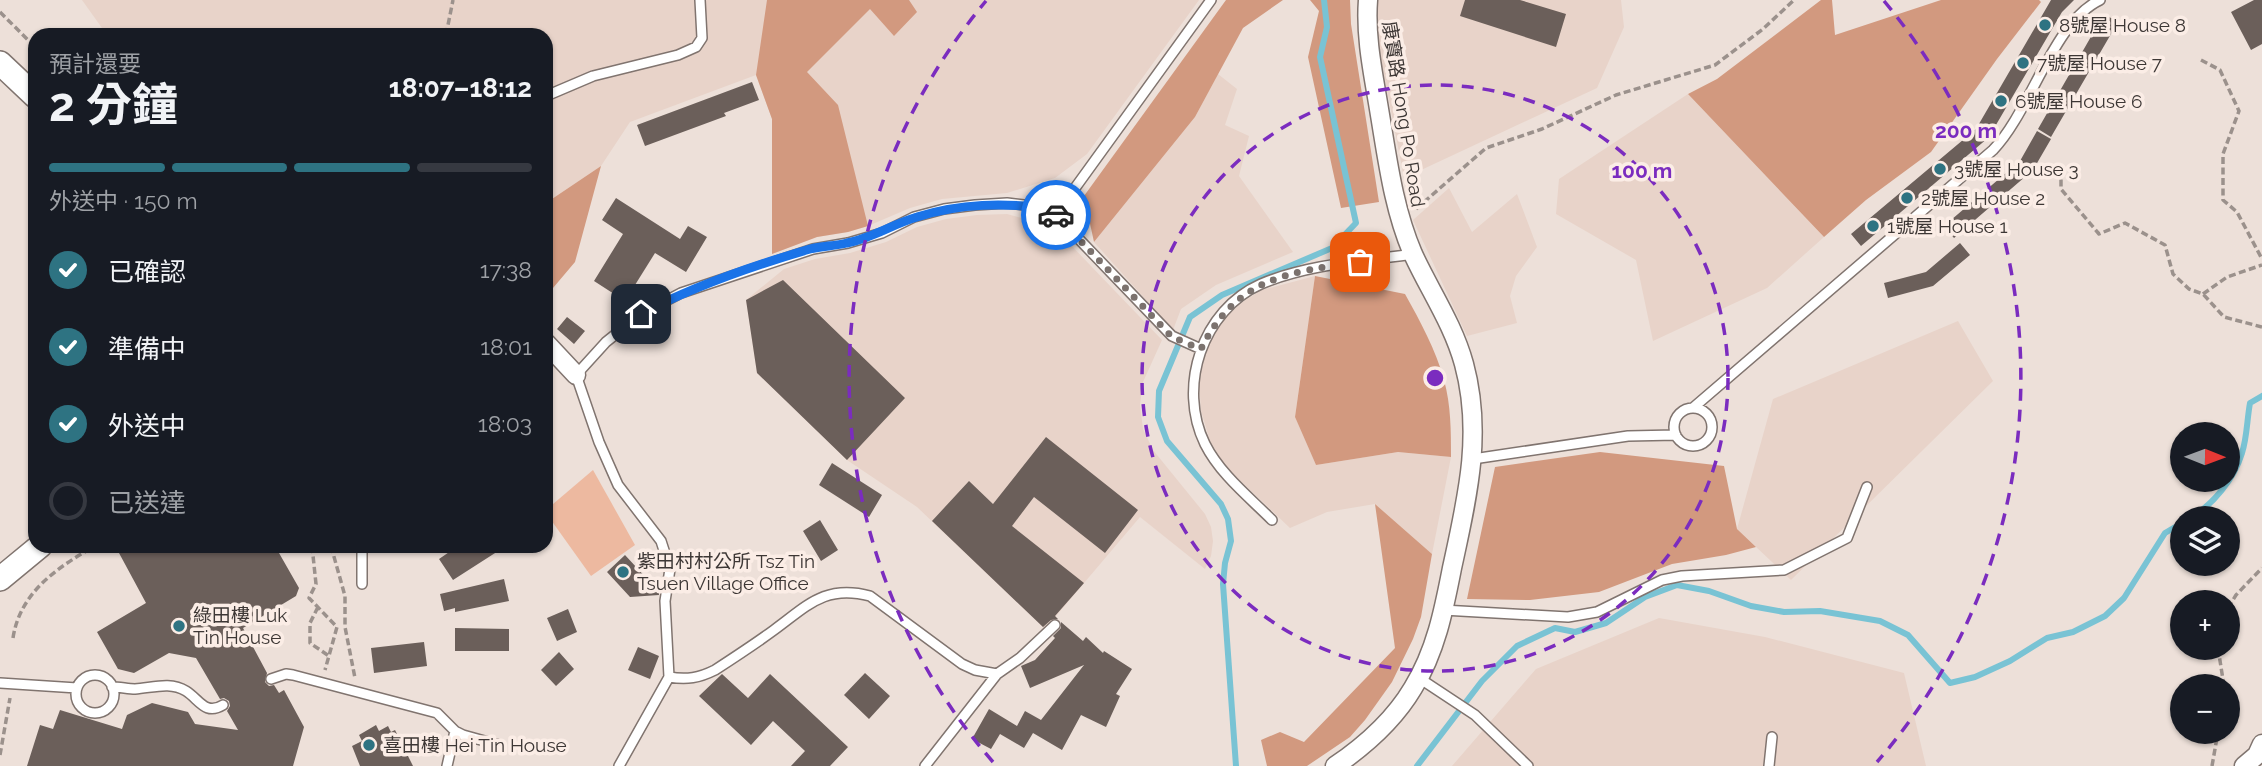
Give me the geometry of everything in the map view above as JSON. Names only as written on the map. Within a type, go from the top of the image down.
[{"type":"street","name":"康寶路 Hong Po Road","points":[[1335,766],[1373,737],[1395,714],[1419,678],[1439,631],[1473,459],[1473,415],[1464,365],[1447,317],[1414,254],[1393,193],[1369,47],[1368,0]]},
{"type":"street","points":[[0,63],[28,89]]},
{"type":"street","points":[[553,350],[576,375]]},
{"type":"street","points":[[0,579],[32,553]]},
{"type":"street","points":[[2244,766],[2258,755],[2262,744]]},
{"type":"lane","points":[[553,93],[593,76],[678,55],[696,47],[702,38],[700,0]]},
{"type":"lane","points":[[1049,208],[1075,188],[1212,0]]},
{"type":"lane","points":[[1694,407],[1993,150],[2010,129],[2070,23],[2086,8],[2100,0]]},
{"type":"lane","points":[[619,766],[669,677],[665,601],[670,569],[661,541],[618,485],[599,442],[576,375],[606,342],[632,321],[681,293],[813,248],[848,243],[882,233],[914,217],[944,209],[1007,203],[1049,208],[1172,337],[1201,349]]},
{"type":"lane","points":[[1272,520],[1222,470],[1204,443],[1195,413],[1194,380],[1201,349],[1211,329],[1224,311],[1259,285],[1333,266],[1414,254]]},
{"type":"lane","points":[[1694,407],[1710,416],[1713,429],[1708,440],[1697,446],[1690,446],[1684,444],[1674,429],[1677,416],[1687,408],[1694,407]]},
{"type":"lane","points":[[1473,459],[1628,436],[1676,435]]},
{"type":"lane","points":[[1443,610],[1569,617],[1597,612],[1662,580],[1682,576],[1784,570],[1847,538],[1867,487]]},
{"type":"lane","points":[[362,553],[362,584]]},
{"type":"lane","points":[[669,677],[701,677],[816,599],[843,593],[870,596],[962,664],[975,670],[997,674]]},
{"type":"lane","points":[[925,766],[997,674],[1020,658],[1055,625]]},
{"type":"lane","points":[[271,679],[293,674],[437,713],[456,731],[499,745]]},
{"type":"lane","points":[[104,677],[113,687],[111,704],[102,712],[88,715],[78,700],[78,688],[85,678],[104,677]]},
{"type":"lane","points":[[1419,678],[1475,715],[1528,766]]},
{"type":"lane","points":[[0,683],[78,688]]},
{"type":"lane","points":[[113,687],[135,689],[166,685],[185,690],[204,707],[211,709],[223,705]]},
{"type":"lane","points":[[447,766],[456,731]]},
{"type":"lane","points":[[1769,766],[1772,737]]},
{"type":"path","points":[[447,28],[453,0]]},
{"type":"path","points":[[1401,222],[1486,148],[1542,129],[1616,95],[1715,65],[1763,29],[1794,0]]},
{"type":"path","points":[[0,12],[28,40]]},
{"type":"path","points":[[2202,61],[2220,70],[2239,111],[2222,154],[2223,200],[2237,212],[2262,259]]},
{"type":"path","points":[[2061,169],[2062,189],[2099,234],[2125,223],[2165,245],[2173,274],[2189,289],[2203,294],[2224,317],[2262,327]]},
{"type":"path","points":[[2203,294],[2227,277],[2262,265]]},
{"type":"path","points":[[13,638],[25,606],[47,577],[84,553]]},
{"type":"path","points":[[313,553],[316,584],[309,598],[337,627],[322,682]]},
{"type":"path","points":[[333,553],[345,596],[345,628],[358,692]]},
{"type":"path","points":[[2240,591],[2262,568]]},
{"type":"path","points":[[318,607],[310,623],[310,643],[329,656]]},
{"type":"path","points":[[0,755],[10,693]]},
{"type":"path","points":[[2212,766],[2216,744]]},
{"type":"shaded area","points":[[82,0],[1199,0],[1087,154],[1055,178],[1007,193],[942,199],[910,208],[868,226],[817,237],[772,254],[772,119],[756,75],[630,122],[601,166],[553,198],[553,28],[102,28]]},
{"type":"shaded area","points":[[767,0],[909,0],[917,12],[894,36],[870,9],[807,72],[838,105],[868,226],[817,237],[772,254],[772,119],[756,75]]},
{"type":"shaded area","points":[[1226,0],[1283,0],[1243,28],[1195,117],[1094,242],[1084,196]]},
{"type":"shaded area","points":[[1310,0],[1350,0],[1351,24],[1379,202],[1341,208],[1308,57],[1319,11]]},
{"type":"shaded area","points":[[1378,0],[1621,0],[1624,27],[1597,88],[1404,178],[1376,29]]},
{"type":"shaded area","points":[[1821,0],[1832,0],[1835,35],[1941,0],[2041,2],[1931,152],[1866,200],[1824,237],[1688,94],[1717,79]]},
{"type":"shaded area","points":[[1218,74],[1237,89],[1225,125],[1249,136],[1239,176],[1293,252],[1216,285],[1181,309],[1173,330],[1094,242],[1195,117]]},
{"type":"shaded area","points":[[1688,94],[1824,237],[1767,288],[1653,341],[1636,260],[1556,214],[1559,179]]},
{"type":"shaded area","points":[[601,166],[575,262],[553,288],[553,198]]},
{"type":"shaded area","points":[[1449,188],[1472,232],[1517,194],[1537,247],[1516,276],[1510,296],[1517,323],[1467,336],[1413,220]]},
{"type":"shaded area","points":[[1007,214],[1041,223],[1067,241],[1162,340],[1143,382],[1140,405],[1143,429],[1153,450],[1205,514],[1213,541],[1211,556],[1205,569],[1140,517],[1045,629],[917,507],[847,460],[757,373],[746,300],[784,269],[886,242],[917,227],[946,219]]},
{"type":"shaded area","points":[[1315,276],[1295,417],[1316,465],[1398,452],[1451,457],[1432,554],[1375,504],[1327,512],[1290,528],[1226,467],[1210,441],[1201,411],[1199,381],[1206,351],[1215,332],[1228,315],[1262,290]]},
{"type":"shaded area","points":[[1315,276],[1405,294],[1441,369],[1449,408],[1451,457],[1398,452],[1316,465],[1295,417]]},
{"type":"shaded area","points":[[1958,321],[1993,381],[1791,580],[1737,529],[1773,399]]},
{"type":"shaded area","points":[[1600,452],[1724,466],[1737,529],[1756,547],[1672,564],[1599,592],[1530,600],[1467,599],[1495,467]]},
{"type":"shaded area","points":[[593,470],[635,545],[591,576],[553,523],[553,504]]},
{"type":"shaded area","points":[[1375,504],[1432,554],[1421,617],[1413,639],[1392,682],[1350,737],[1307,766],[1267,766],[1261,740],[1280,732],[1304,742],[1395,648]]},
{"type":"shaded area","points":[[1659,618],[1765,637],[1904,673],[1926,766],[1452,766],[1536,669]]},
{"type":"building","points":[[1465,0],[1520,0],[1566,14],[1556,47],[1460,16]]},
{"type":"building","points":[[2051,0],[2074,0],[2062,12],[1993,130],[1995,132],[1861,246],[1851,234],[1976,129]]},
{"type":"building","points":[[2254,0],[2262,0],[2262,44],[2251,50],[2231,12]]},
{"type":"building","points":[[2104,14],[2118,22],[2051,137],[2038,129]]},
{"type":"building","points":[[752,82],[759,100],[724,113],[726,116],[645,146],[637,125]]},
{"type":"building","points":[[2037,131],[2051,139],[2029,177],[2026,176],[1954,238],[1944,226],[2020,161]]},
{"type":"building","points":[[616,198],[680,239],[688,226],[707,237],[686,272],[655,253],[625,301],[594,281],[623,234],[602,220]]},
{"type":"building","points":[[1960,243],[1970,255],[1933,286],[1888,298],[1884,283],[1926,272]]},
{"type":"building","points":[[783,280],[905,398],[847,460],[757,373],[746,300]]},
{"type":"building","points":[[567,317],[585,331],[574,344],[557,329]]},
{"type":"building","points":[[1046,437],[1138,510],[1105,553],[1034,497],[1012,526],[1084,583],[1055,616],[1058,619],[1051,620],[1043,627],[932,521],[969,481],[993,504]]},
{"type":"building","points":[[832,463],[882,495],[869,517],[819,485]]},
{"type":"building","points":[[820,520],[838,550],[821,561],[803,531]]},
{"type":"building","points":[[119,553],[279,553],[299,588],[296,596],[243,628],[267,673],[265,682],[269,686],[274,685],[279,693],[284,690],[304,727],[293,766],[27,766],[40,725],[53,729],[60,710],[122,729],[127,715],[152,703],[188,712],[195,724],[238,730],[227,711],[229,701],[220,699],[196,658],[169,653],[134,673],[118,669],[97,632],[146,603]]},
{"type":"building","points":[[448,553],[495,553],[453,580],[439,559]]},
{"type":"building","points":[[625,555],[649,581],[658,580],[659,595],[630,597],[607,572]]},
{"type":"building","points":[[504,579],[509,601],[455,612],[455,608],[444,611],[440,594]]},
{"type":"building","points":[[568,609],[577,632],[557,641],[547,618]]},
{"type":"building","points":[[1061,622],[1083,641],[1086,637],[1103,653],[1104,651],[1132,669],[1116,694],[1120,696],[1106,727],[1081,715],[1062,750],[1033,733],[1024,748],[1000,734],[991,749],[972,739],[989,709],[1017,726],[1025,711],[1041,720],[1084,665],[1030,688],[1021,666],[1035,660],[1055,638],[1053,636],[1061,628]]},
{"type":"building","points":[[455,628],[509,629],[509,651],[455,651]]},
{"type":"building","points":[[424,642],[427,666],[374,673],[371,648]]},
{"type":"building","points":[[638,647],[659,656],[650,679],[628,670]]},
{"type":"building","points":[[559,652],[574,669],[556,686],[541,670]]},
{"type":"building","points":[[865,673],[890,696],[869,719],[844,695]]},
{"type":"building","points":[[722,674],[748,698],[770,674],[848,747],[830,766],[791,766],[805,751],[773,721],[751,745],[699,696]]},
{"type":"building","name":"喜田樓 Hei Tin House","points":[[376,725],[379,731],[388,726],[391,732],[395,730],[413,766],[360,766],[352,746],[362,741],[359,735]]},
{"type":"waterway","points":[[1236,766],[1223,584],[1231,541],[1228,519],[1221,504],[1167,441],[1158,417],[1159,391],[1190,317],[1222,295],[1332,248],[1356,223],[1320,57],[1327,27],[1324,0]]},
{"type":"waterway","points":[[2206,506],[2234,472],[2244,447],[2250,403],[2262,396]]},
{"type":"waterway","points":[[1417,766],[1482,681],[1517,646],[1555,628],[1575,632],[1606,623],[1645,597],[1677,585],[1709,591],[1751,606],[1784,612],[1820,611],[1880,621],[1908,635],[1950,683],[1975,677],[2010,661],[2047,638],[2073,632],[2105,616],[2124,598],[2165,533],[2170,530]]},
{"type":"way so far","points":[[1056,215],[1172,337],[1201,349],[1224,311],[1259,285],[1280,278],[1360,262]]},
{"type":"place","name":"8號屋 House 8","points":[[2045,25]]},
{"type":"place","name":"7號屋 House 7","points":[[2023,63]]},
{"type":"place","name":"6號屋 House 6","points":[[2001,101]]},
{"type":"place","name":"3號屋 House 3","points":[[1940,169]]},
{"type":"place","name":"2號屋 House 2","points":[[1907,198]]},
{"type":"place","name":"1號屋 House 1","points":[[1873,226]]},
{"type":"place","name":"紫田村村公所 Tsz Tin Tsuen Village Office","points":[[623,572]]},
{"type":"place","name":"綠田樓 Luk Tin House","points":[[179,626]]},
{"type":"place","name":"喜田樓 Hei Tin House","points":[[369,745]]},
{"type":"route","points":[[641,314],[681,293],[813,248],[848,243],[882,233],[914,217],[944,209],[1007,203],[1049,208],[1056,215]]}]
